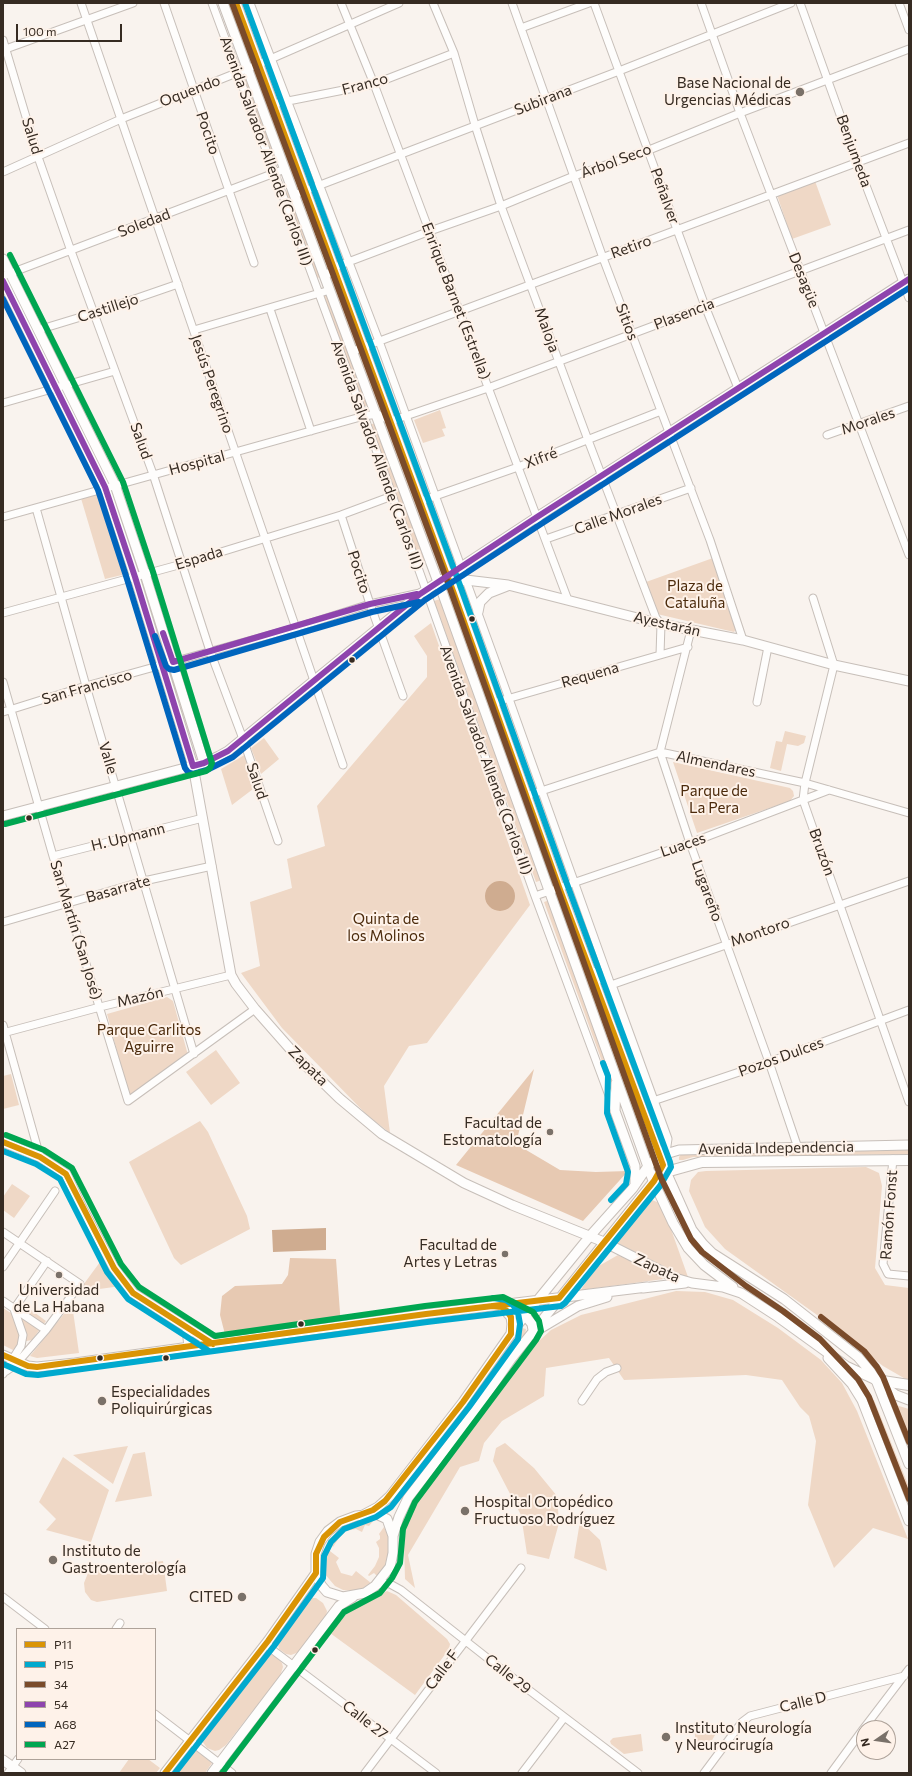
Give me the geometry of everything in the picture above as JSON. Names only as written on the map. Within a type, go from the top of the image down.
[{"type":"highway","name":"Avenida Independencia","points":[[659,1174],[702,1162],[909,1160]]},
{"type":"highway","points":[[876,1380],[909,1385]]},
{"type":"main road","name":"Avenida Salvador Allende (Carlos III)","points":[[223,3],[438,580],[548,891],[648,1166],[659,1174],[702,1244],[723,1261],[784,1299],[822,1328],[858,1357],[876,1380]]},
{"type":"main road","name":"Avenida Salvador Allende (Carlos III)","points":[[236,3],[421,501],[559,888],[663,1154],[659,1174],[660,1195],[688,1248],[704,1265],[741,1293]]},
{"type":"main road","points":[[3,259],[7,275],[38,330],[115,485],[145,574],[204,763]]},
{"type":"main road","name":"Zapata","points":[[3,281],[106,487],[193,766],[231,975],[255,1009],[299,1058],[339,1098],[382,1134],[464,1183],[512,1205],[604,1242],[675,1278],[723,1286],[741,1293],[778,1317],[846,1366],[876,1380]]},
{"type":"main road","points":[[3,816],[204,763],[228,751],[438,580],[449,579],[461,567],[537,517],[906,281]]},
{"type":"main road","name":"Ayestarán","points":[[449,579],[508,585],[661,624],[743,640],[834,665],[909,681]]},
{"type":"main road","points":[[478,612],[480,602],[489,593],[508,585]]},
{"type":"main road","points":[[357,1595],[343,1597],[332,1595],[321,1585],[316,1574],[316,1554],[324,1537],[340,1522],[363,1515],[378,1507],[390,1496],[463,1402],[524,1317],[590,1236],[633,1188],[648,1166],[663,1154],[667,1139],[611,984],[591,971]]},
{"type":"main road","points":[[616,1075],[615,1111],[635,1166],[636,1179],[633,1188]]},
{"type":"main road","points":[[667,1139],[679,1147],[688,1149]]},
{"type":"main road","points":[[3,1142],[40,1157],[66,1174],[114,1268],[133,1293],[187,1333],[213,1344]]},
{"type":"main road","name":"Avenida Independencia","points":[[663,1154],[688,1149],[909,1145]]},
{"type":"main road","points":[[633,1188],[659,1174]]},
{"type":"main road","points":[[659,1174],[661,1183],[660,1195]]},
{"type":"main road","points":[[212,1773],[339,1606],[376,1586],[390,1567],[393,1552],[393,1536],[397,1522],[408,1498],[475,1411],[532,1332],[659,1174]]},
{"type":"main road","points":[[4,1372],[13,1365],[37,1367],[75,1363],[492,1306],[692,1282]]},
{"type":"main road","points":[[532,1332],[578,1306],[647,1287]]},
{"type":"main road","points":[[503,1305],[524,1317],[532,1324],[532,1332]]},
{"type":"main road","points":[[492,1306],[502,1308],[507,1311],[511,1317],[511,1334]]},
{"type":"main road","points":[[187,1333],[189,1347]]},
{"type":"main road","points":[[178,1349],[184,1346],[187,1333]]},
{"type":"main road","name":"Zapata","points":[[815,1345],[852,1384],[862,1400],[909,1521]]},
{"type":"main road","points":[[3,1355],[15,1362],[28,1366]]},
{"type":"main road","points":[[876,1380],[896,1395],[909,1400]]},
{"type":"main road","points":[[876,1380],[909,1464]]},
{"type":"main road","points":[[463,1402],[475,1411]]},
{"type":"main road","points":[[363,1515],[376,1514],[387,1519],[393,1536]]},
{"type":"main road","points":[[165,1773],[267,1645],[316,1574]]},
{"type":"main road","points":[[3,1760],[10,1770],[21,1773]]},
{"type":"street","name":"Jesús Peregrino","points":[[81,3],[343,765]]},
{"type":"street","points":[[4,49],[133,3]]},
{"type":"street","name":"Pocito","points":[[164,3],[254,263]]},
{"type":"street","name":"Avenida Salvador Allende (Carlos III)","points":[[212,3],[318,295],[364,416],[534,896],[615,1111]]},
{"type":"street","points":[[250,3],[318,186],[379,341],[611,984]]},
{"type":"street","name":"Enrique Barnet (Estrella)","points":[[341,3],[374,84],[430,231],[459,312],[568,600]]},
{"type":"street","name":"Oquendo","points":[[3,172],[121,119],[193,89],[248,69],[399,3]]},
{"type":"street","name":"Maloja","points":[[433,3],[454,53],[501,206],[531,284],[558,361],[656,618],[661,624],[660,655]]},
{"type":"street","name":"Sitios","points":[[512,3],[603,258],[710,540],[743,640]]},
{"type":"street","points":[[521,28],[589,3]]},
{"type":"street","name":"Peñalver","points":[[594,3],[705,306],[738,388]]},
{"type":"street","name":"Desagüe","points":[[701,3],[740,113],[825,332],[909,556]]},
{"type":"street","name":"Subirana","points":[[294,195],[619,71],[791,3]]},
{"type":"street","name":"Benjumeda","points":[[800,3],[857,162],[906,281],[909,298]]},
{"type":"street","points":[[899,3],[909,30]]},
{"type":"street","name":"Salud","points":[[3,40],[4,49],[38,157],[153,474],[210,651],[243,739],[278,841]]},
{"type":"street","name":"Árbol Seco","points":[[325,277],[335,267],[501,206],[574,176],[649,150],[740,113],[909,49]]},
{"type":"street","name":"Franco","points":[[273,104],[374,84],[454,53]]},
{"type":"street","name":"Retiro","points":[[353,351],[909,143]]},
{"type":"street","name":"Soledad","points":[[7,275],[284,169]]},
{"type":"street","name":"Plasencia","points":[[391,421],[488,388],[909,230]]},
{"type":"street","name":"Castillejo","points":[[38,330],[94,313],[178,284]]},
{"type":"street","points":[[194,330],[318,295],[330,290]]},
{"type":"street","points":[[270,309],[311,430]]},
{"type":"street","points":[[3,403],[115,371]]},
{"type":"street","name":"Morales","points":[[827,435],[909,406]]},
{"type":"street","name":"Xifré","points":[[421,501],[518,467],[661,411]]},
{"type":"street","points":[[377,414],[391,421]]},
{"type":"street","name":"Hospital","points":[[3,517],[153,474],[235,453],[311,430],[377,414]]},
{"type":"street","name":"Calle Morales","points":[[546,539],[618,515],[690,488]]},
{"type":"street","name":"Espada","points":[[3,613],[182,564],[341,515],[392,496]]},
{"type":"street","name":"Valle","points":[[36,508],[62,596],[86,686],[194,1054]]},
{"type":"street","name":"Pocito","points":[[341,515],[378,628],[403,696]]},
{"type":"street","name":"San Francisco","points":[[3,712],[86,686],[295,628],[370,604],[426,591]]},
{"type":"street","points":[[813,598],[834,665]]},
{"type":"street","points":[[660,752],[688,647],[691,630]]},
{"type":"street","name":"Requena","points":[[493,703],[688,647]]},
{"type":"street","points":[[757,702],[768,647]]},
{"type":"street","name":"Bruzón","points":[[834,665],[805,783],[803,800],[909,1102]]},
{"type":"street","name":"San Martín (San José)","points":[[3,682],[40,806],[53,856],[128,1101],[194,1054]]},
{"type":"street","name":"Almendares","points":[[526,796],[660,752],[805,783],[909,813]]},
{"type":"street","name":"Lugareño","points":[[660,752],[690,843],[769,1062],[798,1148]]},
{"type":"street","name":"Luaces","points":[[534,896],[690,843],[829,790]]},
{"type":"street","name":"H. Upmann","points":[[53,856],[203,818]]},
{"type":"street","name":"Basarrate","points":[[3,922],[144,881],[212,866]]},
{"type":"street","name":"Montoro","points":[[611,984],[909,881]]},
{"type":"street","name":"Mazón","points":[[4,1033],[100,1006],[231,975]]},
{"type":"street","points":[[194,1054],[255,1009]]},
{"type":"street","name":"Pozos Dulces","points":[[653,1101],[769,1062],[909,1010]]},
{"type":"street","points":[[3,1025],[40,1157]]},
{"type":"street","name":"Ramón Fonst","points":[[892,1160],[883,1264],[888,1274],[909,1276]]},
{"type":"street","points":[[3,1267],[55,1190]]},
{"type":"street","points":[[3,1232],[80,1284],[46,1330],[4,1372]]},
{"type":"street","points":[[14,1309],[47,1261]]},
{"type":"street","points":[[3,1301],[46,1330]]},
{"type":"street","points":[[14,1309],[21,1324],[23,1335],[21,1346],[15,1362]]},
{"type":"street","points":[[582,1401],[597,1379],[606,1372],[617,1368]]},
{"type":"street","name":"Calle F","points":[[365,1773],[521,1568]]},
{"type":"street","name":"Calle 29","points":[[376,1586],[385,1583],[394,1586],[564,1718],[638,1773]]},
{"type":"street","points":[[3,1597],[44,1628]]},
{"type":"street","name":"Calle 27","points":[[267,1645],[436,1773]]},
{"type":"street","points":[[870,1720],[909,1669]]},
{"type":"street","name":"Calle D","points":[[704,1773],[742,1722],[750,1716],[904,1676]]},
{"type":"street","points":[[882,1682],[889,1688],[890,1694]]},
{"type":"street","points":[[156,1715],[232,1773]]},
{"type":"street","points":[[522,1773],[564,1718]]},
{"type":"street","points":[[831,1773],[856,1739]]},
{"type":"street","points":[[10,1770],[17,1760]]},
{"type":"green space","points":[[228,3],[233,3],[255,63],[251,65]]},
{"type":"green space","points":[[257,68],[296,177],[292,177],[253,70]]},
{"type":"green space","points":[[248,74],[280,162],[273,161],[242,76]]},
{"type":"green space","points":[[815,181],[831,225],[792,239],[777,195]]},
{"type":"green space","points":[[289,189],[322,277],[316,278],[284,192]]},
{"type":"green space","points":[[332,274],[358,346],[355,347],[329,277]]},
{"type":"green space","points":[[328,294],[369,405],[363,407],[322,295]]},
{"type":"green space","points":[[360,351],[383,415],[379,414],[357,353]]},
{"type":"green space","points":[[440,410],[446,428],[442,429],[445,436],[423,443],[414,420]]},
{"type":"green space","points":[[382,421],[386,422],[441,573],[437,572]]},
{"type":"green space","points":[[375,423],[426,563],[421,565],[369,425]]},
{"type":"green space","points":[[105,487],[127,565],[122,575],[105,579],[80,495]]},
{"type":"green space","name":"Plaza de Cataluña","points":[[713,558],[737,628],[734,632],[657,614],[646,582]]},
{"type":"green space","points":[[447,588],[555,886],[552,887],[444,590]]},
{"type":"green space","points":[[440,599],[542,880],[536,882],[434,601]]},
{"type":"green space","name":"Quinta de los Molinos","points":[[431,623],[530,905],[427,1043],[409,1046],[384,1086],[390,1133],[367,1115],[282,1028],[241,973],[260,966],[250,902],[292,888],[287,859],[325,846],[317,806],[427,677],[427,656],[414,636]]},
{"type":"green space","points":[[785,731],[806,736],[804,743],[798,746],[787,744],[781,771],[770,768],[776,741],[782,742]]},
{"type":"green space","points":[[264,738],[279,759],[261,774],[251,748]]},
{"type":"green space","points":[[246,754],[257,786],[232,805],[221,769]]},
{"type":"green space","name":"Parque de La Pera","points":[[673,762],[790,788],[793,791],[794,796],[790,801],[697,833]]},
{"type":"green space","points":[[557,891],[652,1152],[650,1153],[554,892]]},
{"type":"green space","points":[[550,900],[611,1069],[608,1078],[544,902]]},
{"type":"green space","name":"Parque Carlitos Aguirre","points":[[167,997],[173,1001],[188,1055],[129,1096],[107,1014]]},
{"type":"green space","points":[[216,1050],[240,1083],[211,1105],[186,1072]]},
{"type":"green space","points":[[11,1074],[19,1105],[3,1109],[3,1076]]},
{"type":"green space","points":[[200,1121],[208,1132],[247,1216],[250,1229],[181,1265],[174,1258],[129,1162]]},
{"type":"green space","points":[[909,1150],[909,1154],[693,1157],[679,1160],[681,1154],[693,1153]]},
{"type":"green space","points":[[866,1167],[879,1173],[882,1186],[875,1268],[885,1285],[909,1288],[909,1381],[883,1366],[831,1325],[725,1249],[705,1227],[689,1191],[691,1180],[698,1172]]},
{"type":"green space","points":[[12,1184],[30,1196],[14,1218],[3,1210],[3,1197]]},
{"type":"green space","points":[[652,1200],[662,1204],[688,1277],[682,1276],[616,1242],[643,1203]]},
{"type":"green space","points":[[618,1255],[664,1279],[581,1290],[591,1273],[597,1267]]},
{"type":"green space","points":[[100,1262],[121,1286],[78,1292]]},
{"type":"green space","points":[[676,1291],[705,1292],[733,1300],[778,1328],[821,1360],[842,1383],[857,1411],[908,1539],[873,1528],[834,1568],[808,1505],[816,1441],[809,1416],[800,1407],[782,1380],[746,1375],[624,1380],[609,1358],[546,1368],[544,1396],[502,1421],[484,1443],[479,1461],[460,1467],[408,1555],[415,1588],[405,1579],[404,1543],[407,1523],[421,1492],[500,1384],[529,1350],[551,1330],[581,1315]]},
{"type":"green space","points":[[23,1304],[46,1321],[32,1340],[21,1342],[13,1350],[3,1345],[3,1308],[14,1315]]},
{"type":"green space","points":[[72,1304],[79,1353],[37,1358],[30,1356]]},
{"type":"green space","points":[[522,1328],[526,1329],[525,1334],[476,1401],[471,1400],[471,1396]]},
{"type":"green space","points":[[874,1400],[909,1487],[909,1511],[870,1415],[869,1401]]},
{"type":"green space","points":[[889,1403],[909,1409],[909,1450]]},
{"type":"green space","points":[[467,1410],[468,1414],[404,1498],[399,1500],[398,1495],[463,1411]]},
{"type":"green space","points":[[505,1443],[534,1468],[557,1496],[559,1523],[549,1559],[527,1554],[521,1515],[493,1461],[496,1448]]},
{"type":"green space","points":[[128,1446],[113,1484],[73,1455],[114,1448]]},
{"type":"green space","points":[[145,1452],[152,1496],[115,1502],[133,1454]]},
{"type":"green space","points":[[63,1457],[109,1490],[91,1542],[46,1530],[56,1519],[39,1502]]},
{"type":"green space","points":[[360,1520],[374,1520],[369,1526],[365,1525],[362,1532],[356,1529],[346,1531],[333,1547],[332,1546],[333,1541],[330,1539],[338,1530],[348,1523]]},
{"type":"green space","points":[[580,1521],[600,1540],[607,1571],[574,1558]]},
{"type":"green space","points":[[384,1527],[389,1538],[389,1550],[385,1565],[377,1576],[374,1573],[369,1576],[368,1575],[375,1566],[379,1557],[379,1548],[376,1542],[380,1539],[379,1534]]},
{"type":"green space","points":[[326,1548],[339,1558],[336,1562],[341,1573],[352,1576],[356,1571],[371,1583],[362,1589],[352,1591],[343,1590],[335,1586],[324,1573],[322,1564]]},
{"type":"green space","points":[[163,1561],[167,1591],[97,1602],[91,1600],[85,1592],[84,1583],[88,1573],[91,1570],[107,1568],[108,1574],[113,1573],[112,1567]]},
{"type":"green space","points":[[387,1591],[396,1595],[447,1639],[450,1644],[449,1649],[415,1695],[330,1633],[347,1613]]},
{"type":"green space","points":[[311,1598],[316,1598],[323,1603],[327,1611],[326,1616],[299,1652],[291,1655],[286,1654],[279,1649],[277,1640],[278,1635],[303,1603]]},
{"type":"green space","points":[[267,1654],[276,1656],[282,1663],[283,1667],[280,1676],[226,1745],[215,1751],[207,1748],[202,1741],[202,1732],[259,1658]]},
{"type":"green space","points":[[694,1728],[703,1733],[715,1735],[711,1742],[696,1744]]},
{"type":"green space","points":[[641,1734],[643,1751],[624,1754],[611,1744],[610,1741],[613,1738]]},
{"type":"green space","points":[[190,1746],[212,1763],[205,1773],[169,1773]]},
{"type":"green space","points":[[128,1760],[149,1760],[160,1768],[156,1773],[119,1773]]},
{"type":"shaded area","points":[[500,881],[511,885],[515,896],[511,907],[500,911],[489,907],[485,896],[489,885]]},
{"type":"shaded area","points":[[534,1069],[516,1144],[560,1170],[596,1172],[628,1171],[583,1221],[456,1165]]},
{"type":"shaded area","points":[[326,1228],[326,1250],[273,1252],[272,1230]]},
{"type":"shaded area","points":[[290,1258],[336,1259],[341,1326],[227,1342],[220,1315],[222,1296],[235,1286],[282,1284],[288,1275]]},
{"type":"transit line","name":"34","points":[[232,3],[448,583],[661,1178],[691,1239],[702,1252],[746,1286],[783,1311],[820,1339],[858,1379],[869,1397],[909,1499]]},
{"type":"transit line","name":"P11","points":[[3,1355],[28,1366],[37,1367],[426,1314],[559,1298],[654,1181],[663,1165],[559,887],[453,591],[236,3]]},
{"type":"transit line","name":"P15","points":[[3,1364],[26,1374],[38,1375],[427,1322],[561,1306],[660,1186],[671,1167],[567,884],[461,588],[245,3]]},
{"type":"transit line","name":"A27","points":[[5,824],[206,771],[210,768],[212,763],[153,572],[123,482],[10,255]]},
{"type":"transit line","name":"54","points":[[3,281],[105,487],[135,577],[193,766],[204,763],[228,751],[420,594],[537,517],[909,279]]},
{"type":"transit line","name":"A68","points":[[3,299],[98,490],[185,768],[188,772],[193,774],[207,770],[233,757],[425,600],[909,288]]},
{"type":"transit line","name":"54","points":[[163,633],[173,662],[370,604],[417,594]]},
{"type":"transit line","name":"A68","points":[[155,636],[166,666],[169,669],[174,670],[372,612],[419,602]]},
{"type":"transit line","name":"P15","points":[[603,1063],[608,1076],[607,1113],[628,1172],[626,1184],[611,1200]]},
{"type":"transit line","name":"A27","points":[[6,1135],[44,1150],[72,1168],[121,1264],[139,1287],[215,1336],[425,1306],[503,1297],[533,1312],[539,1321],[541,1331],[536,1340],[415,1502],[403,1529],[400,1563],[392,1578],[380,1593],[344,1612],[222,1773]]},
{"type":"transit line","name":"P11","points":[[3,1142],[40,1157],[66,1174],[114,1268],[133,1293],[213,1344]]},
{"type":"transit line","name":"P15","points":[[3,1151],[36,1164],[60,1179],[107,1272],[128,1299],[209,1351]]},
{"type":"transit line","name":"P15","points":[[175,1773],[274,1646],[323,1578],[324,1556],[331,1542],[344,1529],[376,1517],[391,1507],[469,1407],[518,1339],[520,1324],[518,1313],[513,1305],[506,1300],[493,1298]]},
{"type":"transit line","name":"P11","points":[[165,1773],[268,1641],[316,1573],[316,1554],[324,1537],[340,1522],[373,1510],[385,1501],[463,1402],[511,1334],[511,1317],[507,1311],[502,1307],[492,1306]]},
{"type":"transit line","name":"34","points":[[821,1317],[864,1351],[877,1367],[883,1377],[909,1442]]},
{"type":"place","name":"Base Nacional de Urgencias Médicas","points":[[800,92]]},
{"type":"place","name":"Facultad de Estomatología","points":[[550,1132]]},
{"type":"place","name":"Facultad de Artes y Letras","points":[[505,1254]]},
{"type":"place","name":"Universidad de La Habana","points":[[59,1275]]},
{"type":"place","name":"Especialidades Poliquirúrgicas","points":[[102,1401]]},
{"type":"place","name":"Hospital Ortopédico Fructuoso Rodríguez","points":[[465,1511]]},
{"type":"place","name":"Instituto de Gastroenterología","points":[[53,1560]]},
{"type":"place","name":"CITED","points":[[242,1597]]},
{"type":"place","name":"Instituto Neurología y Neurocirugía","points":[[666,1737]]}]
